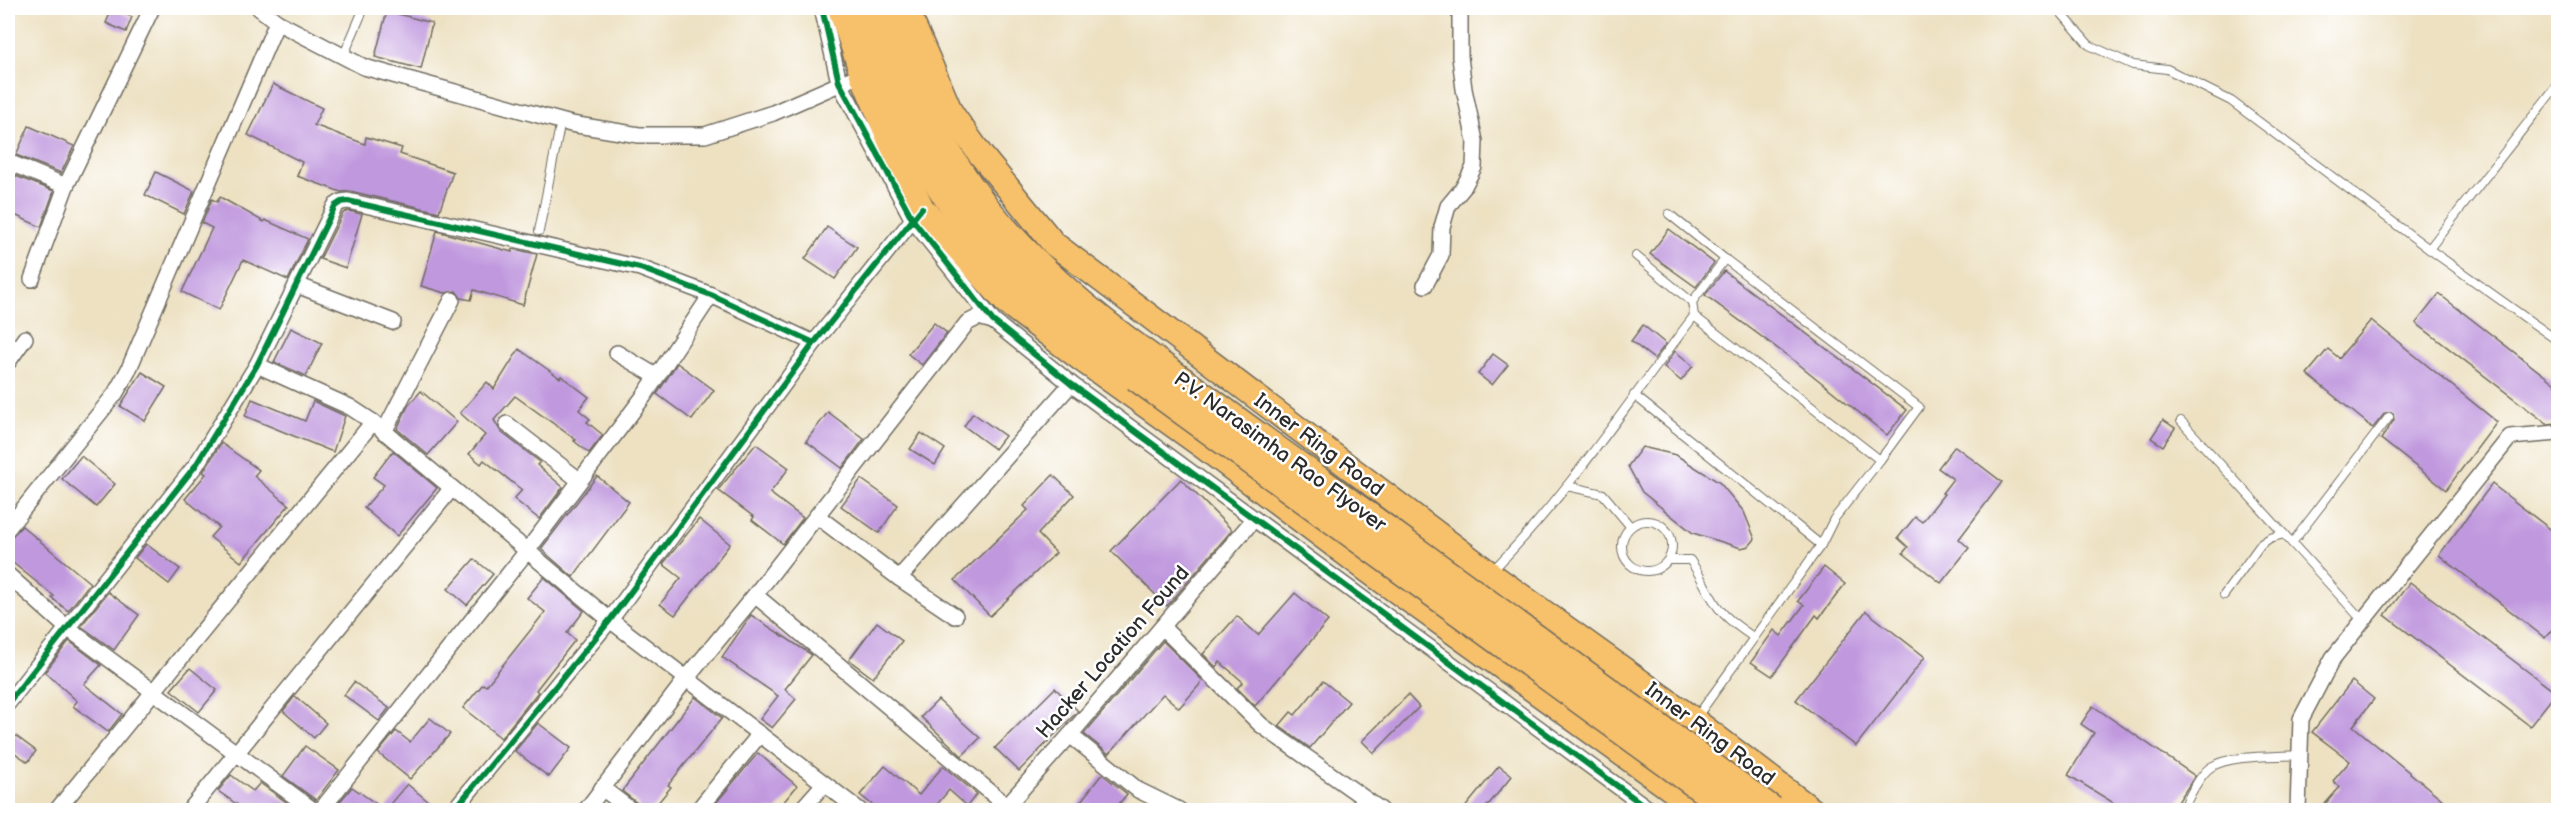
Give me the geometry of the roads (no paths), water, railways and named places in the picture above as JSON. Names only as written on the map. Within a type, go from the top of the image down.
[{"type":"highway","name":"P.V. Narasimha Rao Flyover","points":[[864,8],[881,66],[898,107],[916,145],[941,186],[972,230],[1006,268],[1050,309],[1136,377],[1731,810]]},
{"type":"highway","name":"P.V. Narasimha Rao Flyover","points":[[890,8],[918,97],[960,175],[990,214],[1065,293],[1772,810]]},
{"type":"main road","points":[[840,8],[862,74],[918,214],[1006,302],[1448,628],[1700,810]]},
{"type":"main road","name":"Inner Ring Road","points":[[906,8],[951,112],[980,154],[1054,244],[1489,573],[1694,720],[1812,810]]},
{"type":"street","points":[[32,279],[66,186],[152,8]]},
{"type":"street","points":[[259,8],[277,22],[364,67],[561,121],[639,135],[705,135],[773,113],[839,82],[862,74]]},
{"type":"street","points":[[822,8],[839,82],[918,214],[993,321],[1071,384],[1254,519],[1631,805],[1650,810]]},
{"type":"street","points":[[1425,285],[1441,255],[1442,227],[1448,206],[1463,188],[1474,167],[1475,141],[1460,57],[1460,8]]},
{"type":"street","points":[[8,528],[115,394],[128,371],[277,22]]},
{"type":"street","points":[[8,162],[66,186]]},
{"type":"street","points":[[8,703],[196,465],[257,365],[335,206],[341,202],[348,201],[640,268],[711,295],[814,343]]},
{"type":"street","points":[[454,810],[610,620],[814,343],[918,214]]},
{"type":"street","points":[[297,285],[393,322]]},
{"type":"street","points":[[321,810],[527,551],[644,396],[711,295]]},
{"type":"street","points":[[57,810],[154,691],[378,427],[452,300]]},
{"type":"street","points":[[586,810],[686,679],[755,595],[967,323],[979,317],[993,321]]},
{"type":"street","points":[[8,362],[25,338]]},
{"type":"street","points":[[617,352],[656,376]]},
{"type":"street","points":[[257,365],[350,407],[378,427],[610,620],[859,810]]},
{"type":"street","points":[[899,578],[1071,384]]},
{"type":"street","points":[[507,424],[579,480]]},
{"type":"street","points":[[2298,810],[2301,719],[2333,658],[2510,437],[2559,433]]},
{"type":"street","points":[[190,810],[452,488]]},
{"type":"street","points":[[817,516],[899,578],[955,616]]},
{"type":"street","name":"Hacker Location Found","points":[[1005,808],[1163,628],[1254,519]]},
{"type":"street","points":[[8,575],[66,627],[313,810]]},
{"type":"street","points":[[755,595],[1005,808]]},
{"type":"street","points":[[1163,628],[1261,725],[1381,810]]},
{"type":"street","points":[[698,810],[760,734]]},
{"type":"street","points":[[1070,735],[1138,790],[1179,810]]},
{"type":"street","points":[[801,810],[824,783]]},
{"type":"street","points":[[602,788],[631,810]]},
{"type":"lane","points":[[343,57],[364,8]]},
{"type":"lane","points":[[2057,8],[2089,45],[2133,65],[2167,69],[2231,100],[2429,249],[2559,341]]},
{"type":"lane","points":[[2429,249],[2559,84]]},
{"type":"lane","points":[[539,231],[561,121]]},
{"type":"lane","points":[[1670,214],[1725,259],[1919,407],[1834,519],[1821,545],[1694,720]]},
{"type":"lane","points":[[1636,256],[1692,302],[1694,316],[1880,460]]},
{"type":"lane","points":[[1692,302],[1725,259]]},
{"type":"lane","points":[[1448,628],[1489,573],[1511,552],[1567,486],[1694,316]]},
{"type":"lane","points":[[1634,395],[1821,545]]},
{"type":"lane","points":[[2292,543],[2390,417]]},
{"type":"lane","points":[[2181,421],[2363,621]]},
{"type":"lane","points":[[1567,486],[1603,494],[1630,526]]},
{"type":"lane","points":[[1645,520],[1661,524],[1667,530],[1673,545],[1669,560],[1656,570],[1641,571],[1633,567],[1623,555],[1622,547],[1625,532],[1630,526],[1645,520]]},
{"type":"lane","points":[[2224,595],[2261,544],[2270,538],[2284,534]]},
{"type":"lane","points":[[1669,560],[1690,560],[1703,577],[1712,598],[1731,622],[1753,637]]},
{"type":"lane","points":[[2184,810],[2186,801],[2210,767],[2230,760],[2300,755]]}]
